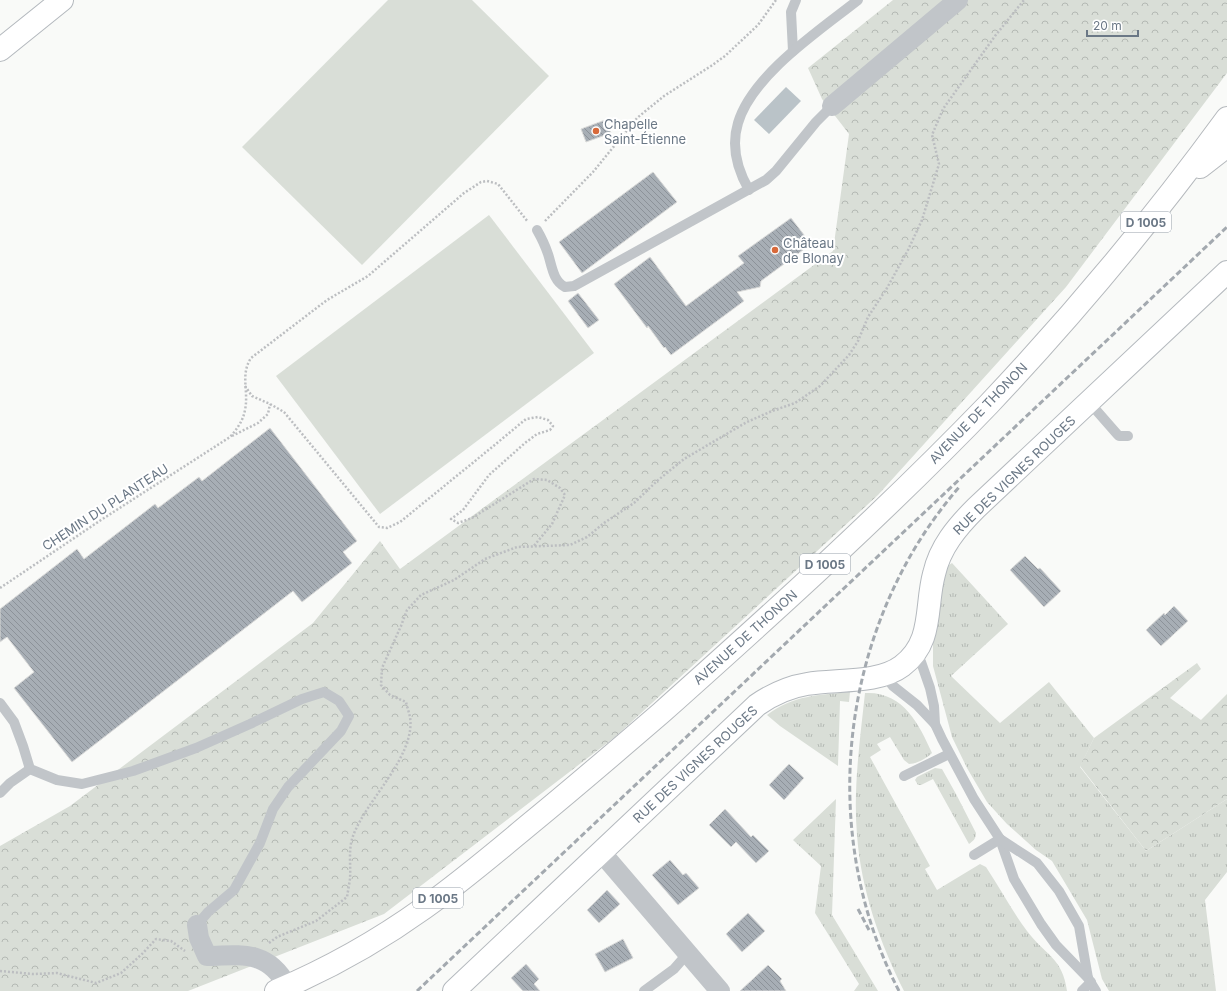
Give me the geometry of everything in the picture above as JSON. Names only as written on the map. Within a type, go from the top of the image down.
[{"type":"main road","points":[[0,50],[62,0]]},
{"type":"main road","name":"AVENUE DE THONON","points":[[281,989],[370,943],[397,927],[436,900],[482,864],[582,780],[716,664],[861,530],[989,403],[1054,332],[1116,260],[1227,118]]},
{"type":"main road","points":[[1176,185],[1224,153]]},
{"type":"main road","name":"RUE DES VIGNES ROUGES","points":[[454,991],[607,859],[757,705],[776,693],[797,686],[884,675],[902,666],[916,652],[926,632],[933,574],[942,550],[952,534],[964,520],[1227,272]]},
{"type":"street","points":[[832,106],[958,0]]},
{"type":"street","points":[[607,859],[720,991]]},
{"type":"street","points":[[197,925],[199,938],[207,956],[238,955],[260,959],[277,970],[281,989]]},
{"type":"lane","points":[[793,51],[791,12],[796,0]]},
{"type":"lane","points":[[749,190],[742,178],[736,158],[735,137],[737,124],[742,111],[753,93],[793,51],[858,0]]},
{"type":"lane","points":[[537,230],[548,253],[558,281],[565,287],[570,288],[749,190],[771,176],[816,122],[832,106]]},
{"type":"lane","points":[[1089,402],[1119,436],[1128,436]]},
{"type":"lane","points":[[916,652],[930,688],[934,706],[935,724]]},
{"type":"lane","points":[[884,675],[893,686],[917,705],[935,724],[949,754],[974,799],[1000,838],[1014,879],[1041,924],[1056,945],[1092,984]]},
{"type":"lane","points":[[30,769],[57,780],[82,784],[133,771],[196,748],[250,724],[302,698],[324,692],[339,701],[349,716],[341,732],[288,787],[273,809],[260,843],[234,890],[208,912],[197,925]]},
{"type":"lane","points":[[0,703],[14,722],[30,769]]},
{"type":"lane","points":[[904,776],[949,754]]},
{"type":"lane","points":[[0,793],[10,783],[30,769]]},
{"type":"lane","points":[[974,855],[1000,838]]},
{"type":"lane","points":[[1000,838],[1037,863],[1059,891],[1079,926],[1092,984]]},
{"type":"lane","points":[[644,991],[674,970],[688,953]]},
{"type":"lane","points":[[1082,991],[1092,984]]},
{"type":"path","points":[[230,437],[242,420],[245,409],[245,370],[247,364],[256,353],[327,300],[368,276],[464,193],[481,182],[487,181],[498,184],[523,216],[537,230],[585,182],[637,118],[664,96],[725,56],[758,25],[776,0]]},
{"type":"path","points":[[251,957],[277,937],[316,920],[347,897],[353,837],[365,813],[399,762],[410,735],[410,717],[406,702],[390,694],[381,685],[382,668],[407,610],[421,595],[454,580],[485,559],[517,547],[570,545],[587,537],[604,523],[634,503],[657,480],[684,459],[747,422],[795,403],[820,386],[848,355],[858,340],[868,317],[887,288],[908,250],[922,220],[939,164],[932,135],[943,109],[995,36],[1024,0]]},
{"type":"path","points":[[245,386],[252,396],[284,412],[379,527],[387,528],[400,522],[526,419],[538,417],[548,420],[553,426],[550,430],[537,434],[525,443],[490,475],[463,510],[451,519],[458,523],[472,518],[534,479],[547,480],[560,488],[565,495],[552,524],[533,547]]},
{"type":"path","points":[[230,437],[258,423],[268,414],[270,404]]},
{"type":"path","name":"CHEMIN DU PLANTEAU","points":[[0,588],[101,520],[222,444],[230,437]]},
{"type":"path","points":[[0,971],[33,974],[57,973],[96,983],[121,973],[142,954],[156,938],[171,941],[184,951],[207,956]]},
{"type":"green space","points":[[388,0],[472,0],[549,76],[362,265],[242,147]]},
{"type":"green space","points":[[893,0],[1227,0],[1227,73],[1066,287],[878,495],[615,737],[384,914],[188,991],[0,991],[0,846],[70,806],[313,623],[380,541],[400,569],[833,251],[849,134],[822,99],[808,68]]},
{"type":"green space","points":[[489,215],[594,353],[380,514],[276,376]]},
{"type":"green space","points":[[952,563],[1008,624],[951,676],[1000,723],[1049,682],[1094,738],[1080,767],[1146,851],[1227,799],[1227,872],[1205,900],[1216,991],[1109,991],[1102,979],[1087,920],[1052,861],[1036,850],[1007,824],[987,802],[967,768],[952,737],[933,666],[933,642],[937,629],[942,582],[946,567]]},
{"type":"green space","points":[[1197,663],[1201,669],[1170,698],[1201,720],[1227,694],[1227,799],[1146,851],[1080,766],[1094,738]]},
{"type":"green space","points":[[850,692],[849,702],[840,701],[838,766],[780,726],[767,715],[787,703],[807,697]]},
{"type":"green space","points":[[865,693],[890,697],[908,711],[921,731],[932,753],[921,761],[909,764],[904,760],[890,737],[877,744],[881,750],[870,757],[930,866],[925,869],[937,890],[980,864],[986,867],[1016,916],[1033,939],[1052,957],[1057,964],[1065,980],[1067,991],[904,991],[887,954],[873,916],[867,896],[859,856],[856,817],[856,782]]},
{"type":"green space","points":[[935,768],[942,769],[976,833],[975,838],[969,844],[933,779],[921,785],[918,785],[915,780],[917,777]]},
{"type":"green space","points":[[836,799],[832,915],[878,991],[854,991],[859,984],[815,913],[821,866],[793,840]]},
{"type":"shaded area","points":[[786,87],[801,101],[769,134],[754,120]]},
{"type":"building","name":"Chapelle Saint-Étienne","points":[[605,120],[611,133],[586,142],[581,129]]},
{"type":"building","points":[[653,172],[677,202],[582,273],[559,242]]},
{"type":"building","points":[[791,218],[811,244],[761,281],[760,287],[737,292],[744,301],[671,355],[648,326],[647,328],[614,284],[650,257],[686,306],[744,263],[738,256]]},
{"type":"building","points":[[578,293],[599,320],[588,328],[568,301]]},
{"type":"building","points":[[270,428],[357,541],[343,552],[352,563],[302,602],[293,591],[72,762],[14,688],[34,672],[7,637],[0,642],[0,609],[77,549],[84,559],[155,504],[158,508],[199,477],[202,481]]},
{"type":"building","points":[[1025,556],[1038,569],[1040,568],[1061,591],[1044,607],[1010,570]]},
{"type":"building","points":[[1174,606],[1188,621],[1161,646],[1146,630]]},
{"type":"building","points":[[789,764],[804,778],[784,800],[769,785]]},
{"type":"building","points":[[725,809],[751,837],[753,835],[769,851],[756,863],[736,842],[731,847],[709,825]]},
{"type":"building","points":[[670,860],[683,875],[686,873],[699,888],[678,905],[652,875]]},
{"type":"building","points":[[607,890],[620,904],[599,923],[587,910]]},
{"type":"building","points":[[748,913],[765,931],[742,952],[726,934]]},
{"type":"building","points":[[623,939],[633,958],[605,972],[595,954]]},
{"type":"building","points":[[526,964],[539,979],[534,984],[540,991],[523,991],[511,978]]},
{"type":"building","points":[[768,965],[782,979],[780,981],[786,991],[740,991]]},
{"type":"railway","points":[[417,991],[1227,227]]},
{"type":"railway","points":[[899,991],[876,938],[860,883],[852,827],[850,770],[855,714],[868,658],[886,604],[917,544],[934,518],[960,486]]},
{"type":"railway","points":[[858,909],[869,930]]},
{"type":"place","name":"Chapelle Saint-Étienne","points":[[596,131]]},
{"type":"place","name":"Château de Blonay","points":[[775,250]]}]
